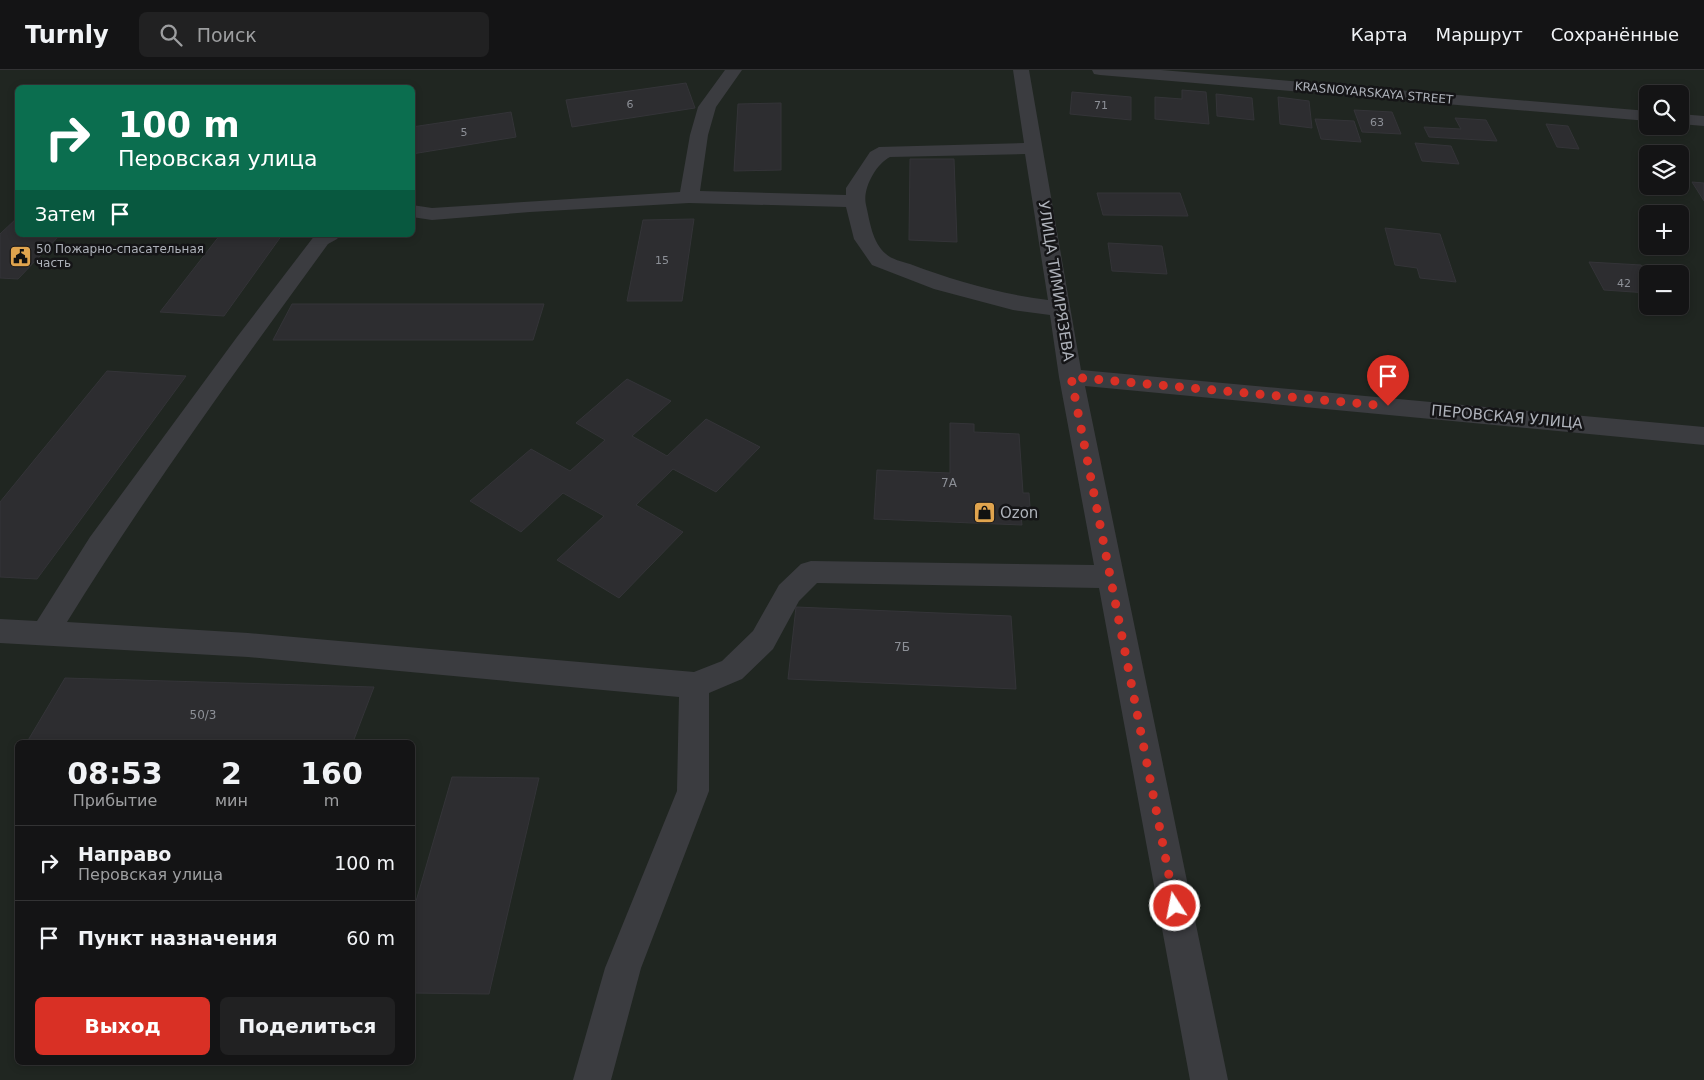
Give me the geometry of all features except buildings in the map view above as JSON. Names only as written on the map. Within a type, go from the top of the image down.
[{"type":"street","points":[[689,197],[699,136],[707,107],[734,70]]},
{"type":"street","name":"УЛИЦА ТИМИРЯЗЕВА","points":[[1021,70],[1071,377],[1209,1080]]},
{"type":"street","name":"KRASNOYARSKAYA STREET","points":[[1100,70],[1639,115]]},
{"type":"street","points":[[1689,120],[1704,121]]},
{"type":"street","points":[[1034,148],[886,151],[877,156],[856,188],[855,201],[864,239],[879,260],[942,284],[1013,303],[1060,309]]},
{"type":"street","points":[[415,211],[432,214],[530,206],[689,197],[855,201]]},
{"type":"street","points":[[44,634],[100,545],[239,350],[321,240],[326,237]]},
{"type":"street","name":"ПЕРОВСКАЯ УЛИЦА","points":[[1071,377],[1704,436]]},
{"type":"street","points":[[0,632],[277,648],[443,661],[694,685],[732,670],[763,640],[789,593],[811,572],[1110,577]]},
{"type":"street","points":[[592,1080],[623,968],[693,792],[694,685]]},
{"type":"shaded area","points":[[0,70],[1704,70],[1704,1080],[0,1080]]},
{"type":"place","name":"50 Пожарно-спасательная часть","points":[[20,256]]},
{"type":"place","name":"Ozon","points":[[984,513]]},
{"type":"route","points":[[1175,906],[1071,377],[1388,406]]}]
